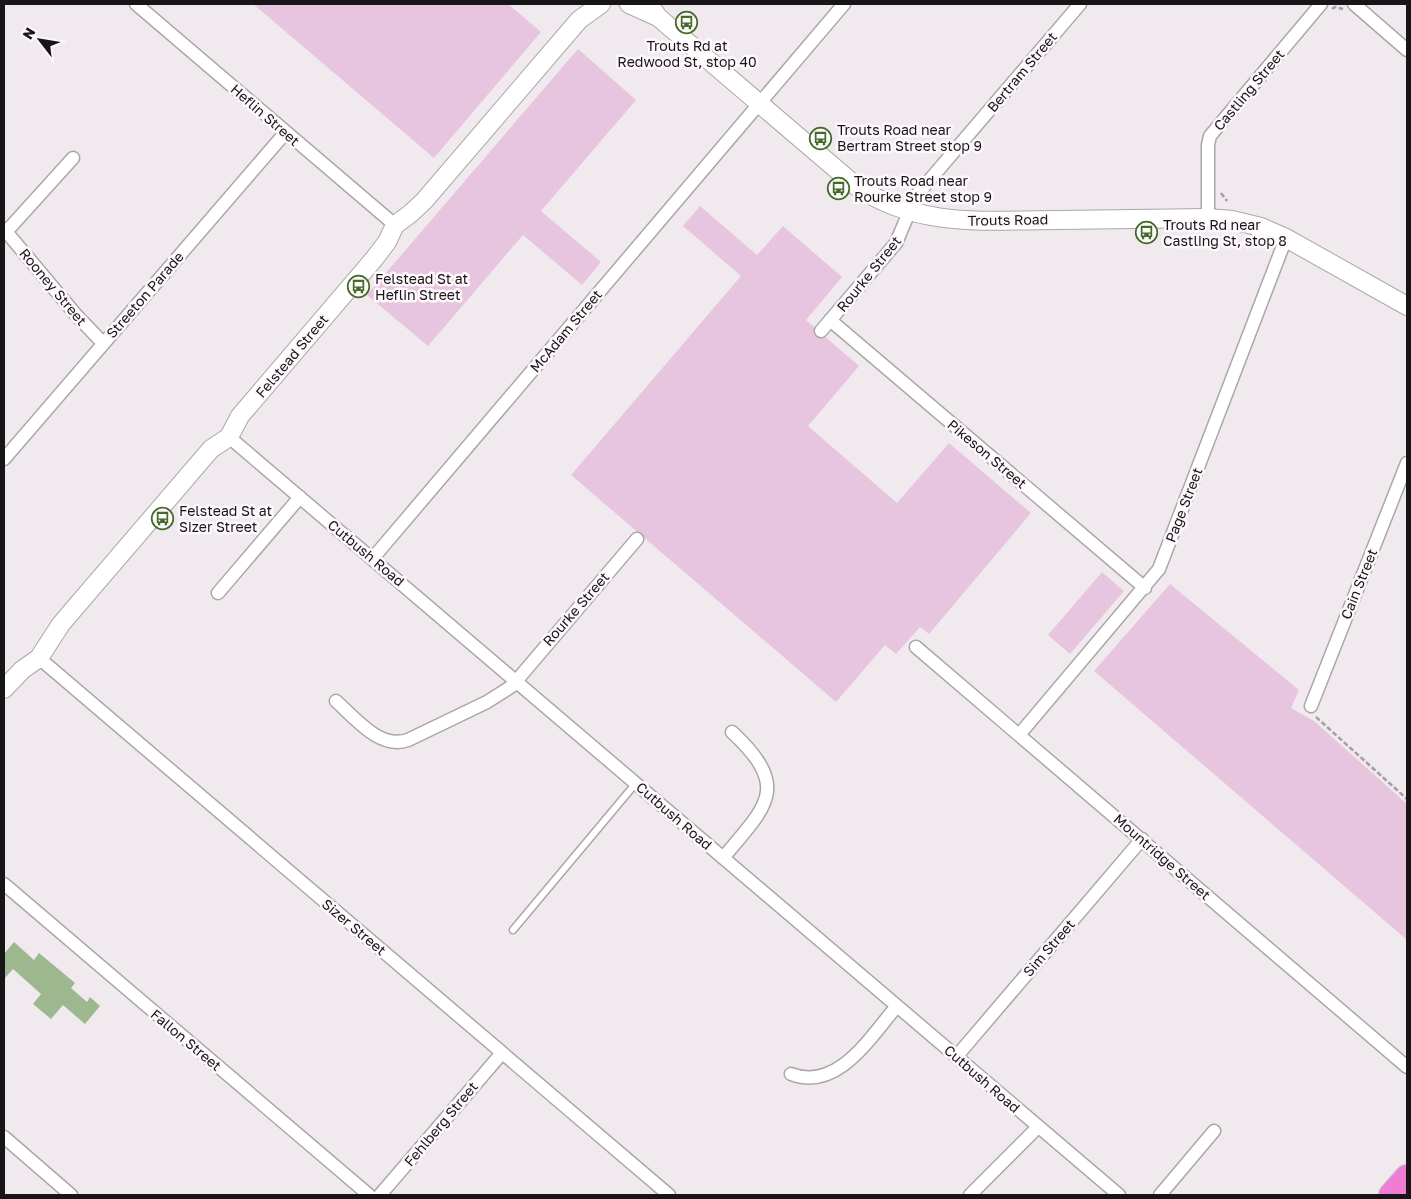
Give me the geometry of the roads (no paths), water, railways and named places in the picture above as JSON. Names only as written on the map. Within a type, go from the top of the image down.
[{"type":"highway","points":[[1391,1195],[1407,1177]]},
{"type":"street","name":"Heflin Street","points":[[136,4],[394,226]]},
{"type":"street","name":"Felstead Street","points":[[4,689],[22,670],[39,658],[61,624],[211,449],[229,437],[240,416],[374,259],[387,242],[394,226],[424,201],[581,12],[601,4]]},
{"type":"street","name":"Trouts Road","points":[[629,4],[654,10],[759,104],[856,186],[879,200],[909,212],[951,221],[1208,218],[1247,222],[1286,238],[1407,306]]},
{"type":"street","name":"McAdam Street","points":[[373,558],[844,4]]},
{"type":"street","name":"Bertram Street","points":[[909,212],[916,196],[1080,4]]},
{"type":"street","points":[[1354,4],[1407,50]]},
{"type":"street","name":"Castling Street","points":[[1208,218],[1208,145],[1210,136],[1325,8]]},
{"type":"street","name":"Streeton Parade","points":[[4,459],[286,132]]},
{"type":"street","points":[[5,230],[73,158]]},
{"type":"street","name":"Rourke Street","points":[[821,331],[896,243],[909,212]]},
{"type":"street","name":"Rooney Street","points":[[5,230],[76,316],[103,343]]},
{"type":"street","name":"Page Street","points":[[1019,735],[1145,588],[1163,560],[1286,238]]},
{"type":"street","name":"Pikeson Street","points":[[830,320],[1145,588]]},
{"type":"street","name":"Cutbush Road","points":[[229,437],[1119,1195]]},
{"type":"street","name":"Cain Street","points":[[1311,706],[1407,463]]},
{"type":"street","points":[[218,593],[300,497]]},
{"type":"street","name":"Rourke Street","points":[[336,701],[388,742],[402,742],[487,702],[504,692],[516,680],[637,539]]},
{"type":"street","name":"Mountridge Street","points":[[916,647],[1407,1066]]},
{"type":"street","name":"Sizer Street","points":[[39,658],[669,1195]]},
{"type":"street","points":[[723,858],[762,810],[768,796],[761,763],[753,751],[732,732]]},
{"type":"street","name":"Sim Street","points":[[956,1057],[1142,839]]},
{"type":"street","name":"Fallon Street","points":[[4,884],[369,1195]]},
{"type":"street","points":[[791,1074],[811,1078],[841,1068],[897,1006]]},
{"type":"street","name":"Fehlberg Street","points":[[380,1195],[502,1053]]},
{"type":"street","points":[[970,1195],[1038,1127]]},
{"type":"street","points":[[1160,1195],[1214,1131]]},
{"type":"street","points":[[4,1137],[72,1195]]},
{"type":"lane","points":[[513,930],[636,784]]},
{"type":"place","name":"Trouts Rd at Redwood St, stop 40","points":[[687,23]]},
{"type":"place","name":"Trouts Road near Bertram Street stop 9","points":[[821,138]]},
{"type":"place","name":"Trouts Road near Rourke Street stop 9","points":[[838,189]]},
{"type":"place","name":"Trouts Rd near Castling St, stop 8","points":[[1147,233]]},
{"type":"place","name":"Felstead St at Heflin Street","points":[[359,287]]},
{"type":"place","name":"Felstead St at Sizer Street","points":[[163,519]]}]
